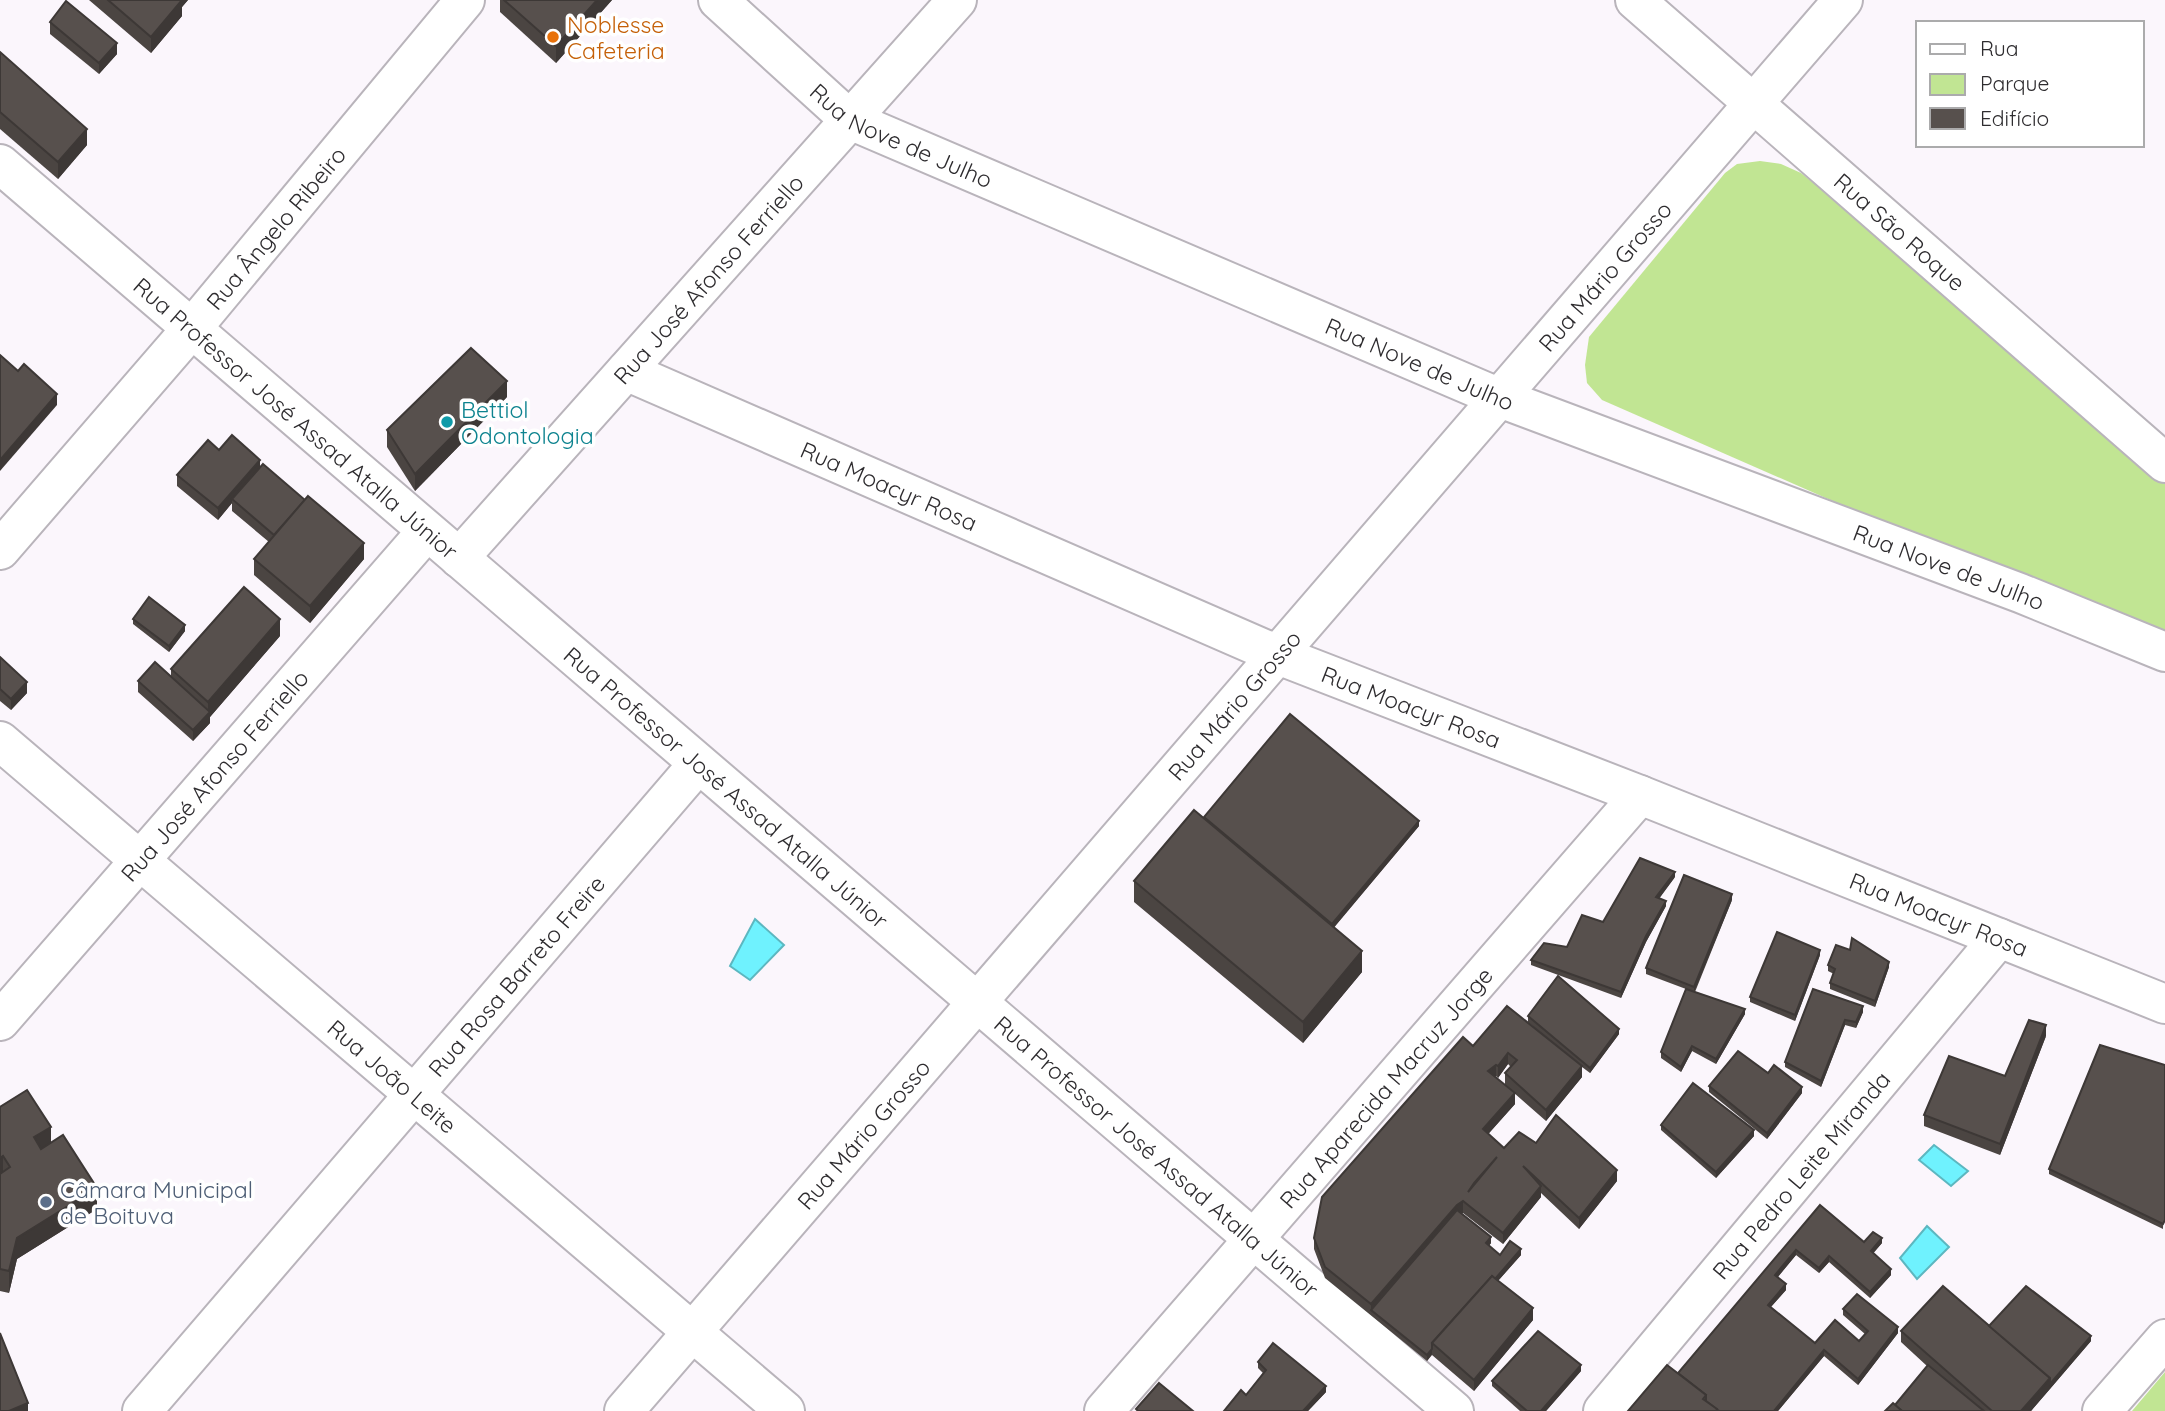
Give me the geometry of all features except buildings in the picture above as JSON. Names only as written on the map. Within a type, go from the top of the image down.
[{"type":"street","name":"Rua Ângelo Ribeiro","points":[[0,550],[193,327],[465,0]]},
{"type":"street","name":"Rua Nove de Julho","points":[[718,0],[850,120],[1500,398],[2020,593],[2165,652]]},
{"type":"street","name":"Rua José Afonso Ferriello","points":[[459,558],[957,0]]},
{"type":"street","name":"Rua São Roque","points":[[1635,0],[1755,102],[2165,463]]},
{"type":"street","name":"Rua Mário Grosso","points":[[624,1411],[1843,0]]},
{"type":"street","name":"Rua Professor José Assad Atalla Júnior","points":[[0,164],[1454,1411]]},
{"type":"street","name":"Rua Moacyr Rosa","points":[[626,371],[1278,655],[1640,794],[2165,1004]]},
{"type":"street","name":"Rua José Afonso Ferriello","points":[[0,1021],[426,531]]},
{"type":"street","name":"Rua João Leite","points":[[0,741],[785,1411]]},
{"type":"street","name":"Rua Rosa Barreto Freire","points":[[142,1411],[698,764]]},
{"type":"street","name":"Rua Aparecida Macruz Jorge","points":[[1104,1411],[1640,794]]},
{"type":"street","name":"Rua Pedro Leite Miranda","points":[[1603,1411],[1999,938]]},
{"type":"street","points":[[2102,1411],[2165,1339]]},
{"type":"green space","points":[[1760,161],[1781,164],[1801,173],[2043,365],[2165,481],[2165,637],[2029,587],[1602,400],[1587,383],[1585,365],[1589,337],[1725,173],[1737,164]]},
{"type":"green space","points":[[2165,1372],[2165,1411],[2132,1411]]},
{"type":"water","points":[[755,919],[784,945],[750,980],[730,966]]},
{"type":"water","points":[[1934,1145],[1968,1171],[1951,1186],[1919,1160]]},
{"type":"water","points":[[1927,1226],[1949,1247],[1917,1279],[1900,1258]]},
{"type":"place","name":"Noblesse Cafeteria","points":[[553,37]]},
{"type":"place","name":"Bettiol Odontologia","points":[[447,422]]},
{"type":"place","name":"Câmara Municipal de Boituva","points":[[46,1202]]}]
